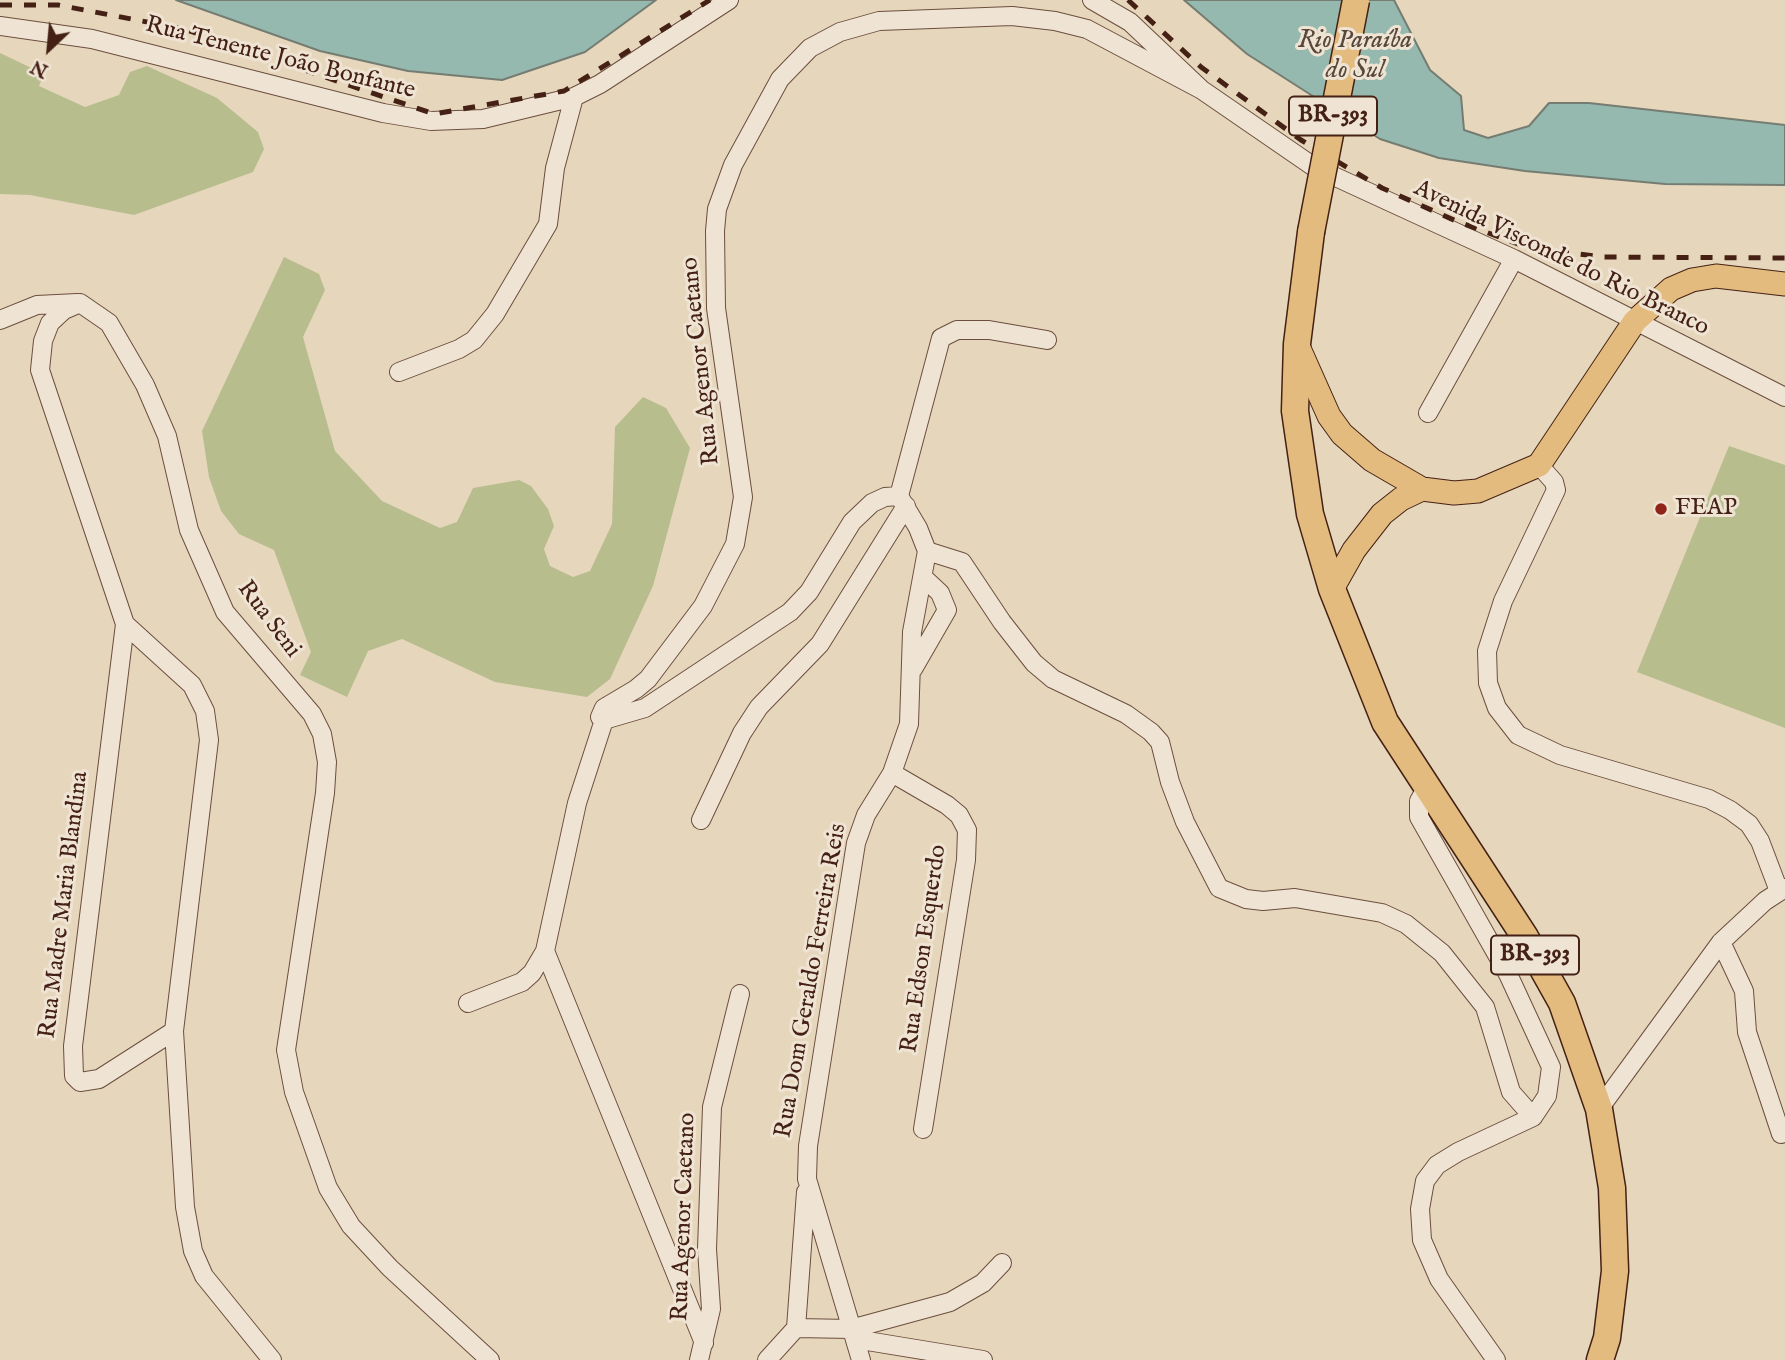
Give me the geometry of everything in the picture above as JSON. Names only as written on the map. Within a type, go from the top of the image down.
[{"type":"highway","name":"BR-393","points":[[1356,0],[1311,232],[1297,344],[1295,411],[1301,468],[1310,514],[1332,589],[1385,722],[1525,937],[1562,1003],[1599,1109],[1612,1188],[1615,1271],[1607,1338],[1600,1360]]},
{"type":"main road","points":[[1297,344],[1329,416],[1342,434],[1372,460],[1422,489],[1454,493],[1478,492],[1539,465],[1635,321],[1671,289],[1692,280],[1716,276],[1785,283]]},
{"type":"main road","points":[[1332,589],[1371,526],[1401,499],[1422,489]]},
{"type":"street","name":"Rua Tenente João Bonfante","points":[[0,26],[92,39],[190,61],[339,103],[431,121],[483,119],[574,97],[729,0]]},
{"type":"street","points":[[1092,0],[1130,23],[1202,90]]},
{"type":"street","name":"Rua Agenor Caetano","points":[[468,1003],[522,982],[532,973],[545,951],[577,803],[604,720],[600,715],[604,708],[636,690],[648,678],[703,606],[726,567],[741,521],[743,497],[716,308],[717,209],[733,165],[780,79],[810,48],[840,32],[879,21],[1012,16],[1055,21],[1087,30],[1202,90]]},
{"type":"street","name":"Avenida Visconde do Rio Branco","points":[[1202,90],[1314,167],[1514,259],[1785,397]]},
{"type":"street","points":[[400,372],[459,349],[474,340],[495,314],[548,224],[555,168],[574,97]]},
{"type":"street","points":[[1428,413],[1514,259]]},
{"type":"street","points":[[0,320],[37,305],[80,303]]},
{"type":"street","name":"Rua Madre Maria Blandina","points":[[80,303],[64,310],[50,323],[43,341],[40,370],[125,624],[71,1063],[74,1076],[80,1082],[99,1079],[174,1031]]},
{"type":"street","name":"Rua Seni","points":[[80,303],[109,323],[145,385],[167,436],[189,530],[225,612],[312,714],[322,734],[327,762],[325,793],[285,1050],[288,1070],[328,1188],[351,1226],[390,1268],[490,1360]]},
{"type":"street","points":[[701,820],[748,724],[759,707],[820,643],[902,501],[941,338],[957,330],[979,330],[1047,340]]},
{"type":"street","points":[[1539,465],[1554,482],[1556,490],[1503,601],[1486,651],[1488,683],[1497,708],[1518,735],[1560,755],[1709,799],[1730,810],[1749,824],[1760,841],[1782,890],[1721,942],[1599,1109]]},
{"type":"street","points":[[604,720],[652,704],[790,612],[809,592],[852,522],[872,503],[885,497],[902,501]]},
{"type":"street","points":[[902,501],[927,551],[962,562],[1002,622],[1034,663],[1054,679],[1126,714],[1152,732],[1160,742],[1170,782],[1185,822],[1219,888],[1245,899],[1263,901],[1295,898],[1382,913],[1406,924],[1442,953],[1485,1007],[1511,1092],[1533,1118]]},
{"type":"street","name":"Rua Dom Geraldo Ferreira Reis","points":[[861,1360],[807,1178],[811,1113],[856,843],[866,815],[892,773],[909,724],[914,618],[924,578],[927,551]]},
{"type":"street","points":[[911,672],[947,610],[940,593],[924,578]]},
{"type":"street","name":"Rua Madre Maria Blandina","points":[[125,624],[192,685],[205,711],[209,740],[174,1031],[185,1207],[193,1251],[204,1276],[221,1301],[272,1360]]},
{"type":"street","name":"Rua Edson Esquerdo","points":[[892,773],[947,804],[959,815],[967,831],[966,860],[922,1129]]},
{"type":"street","points":[[1427,787],[1419,801],[1419,817],[1508,974],[1548,1057],[1551,1081],[1533,1118],[1437,1165],[1425,1181],[1420,1209],[1422,1240],[1438,1279],[1496,1360]]},
{"type":"street","points":[[1721,942],[1744,991],[1747,1032],[1781,1134]]},
{"type":"street","points":[[545,951],[701,1352]]},
{"type":"street","name":"Rua Agenor Caetano","points":[[701,1352],[711,1309],[706,1249],[712,1107],[740,993]]},
{"type":"street","points":[[767,1360],[796,1328],[807,1178]]},
{"type":"street","points":[[853,1334],[950,1302],[983,1283],[1002,1264]]},
{"type":"street","points":[[796,1328],[853,1334],[983,1360]]},
{"type":"green space","points":[[0,53],[44,74],[39,86],[85,107],[119,95],[130,72],[147,66],[217,98],[258,132],[264,149],[253,172],[134,215],[30,195],[0,194]]},
{"type":"green space","points":[[284,257],[319,274],[325,290],[303,337],[335,451],[382,501],[440,528],[457,522],[473,488],[519,480],[531,486],[548,509],[554,526],[544,549],[550,566],[573,577],[590,571],[612,524],[615,427],[643,397],[666,408],[690,448],[653,586],[610,679],[587,697],[495,682],[402,639],[368,651],[347,697],[300,675],[311,652],[274,550],[239,534],[221,511],[209,477],[202,431]]},
{"type":"green space","points":[[1729,446],[1785,465],[1785,728],[1637,672]]},
{"type":"water","points":[[176,0],[656,0],[585,52],[502,80],[408,71],[320,51]]},
{"type":"water","name":"Rio Paraíba do Sul","points":[[1184,0],[1394,0],[1430,70],[1461,96],[1464,130],[1488,138],[1529,126],[1549,103],[1589,103],[1785,125],[1785,185],[1665,184],[1525,171],[1439,158],[1380,139],[1247,54]]},
{"type":"railway","points":[[0,5],[58,5],[184,29],[434,114],[564,91],[710,0]]},
{"type":"railway","points":[[1128,0],[1201,67],[1301,140],[1382,188],[1456,221],[1529,248],[1604,257],[1785,258]]},
{"type":"place","name":"FEAP","points":[[1661,509]]}]
